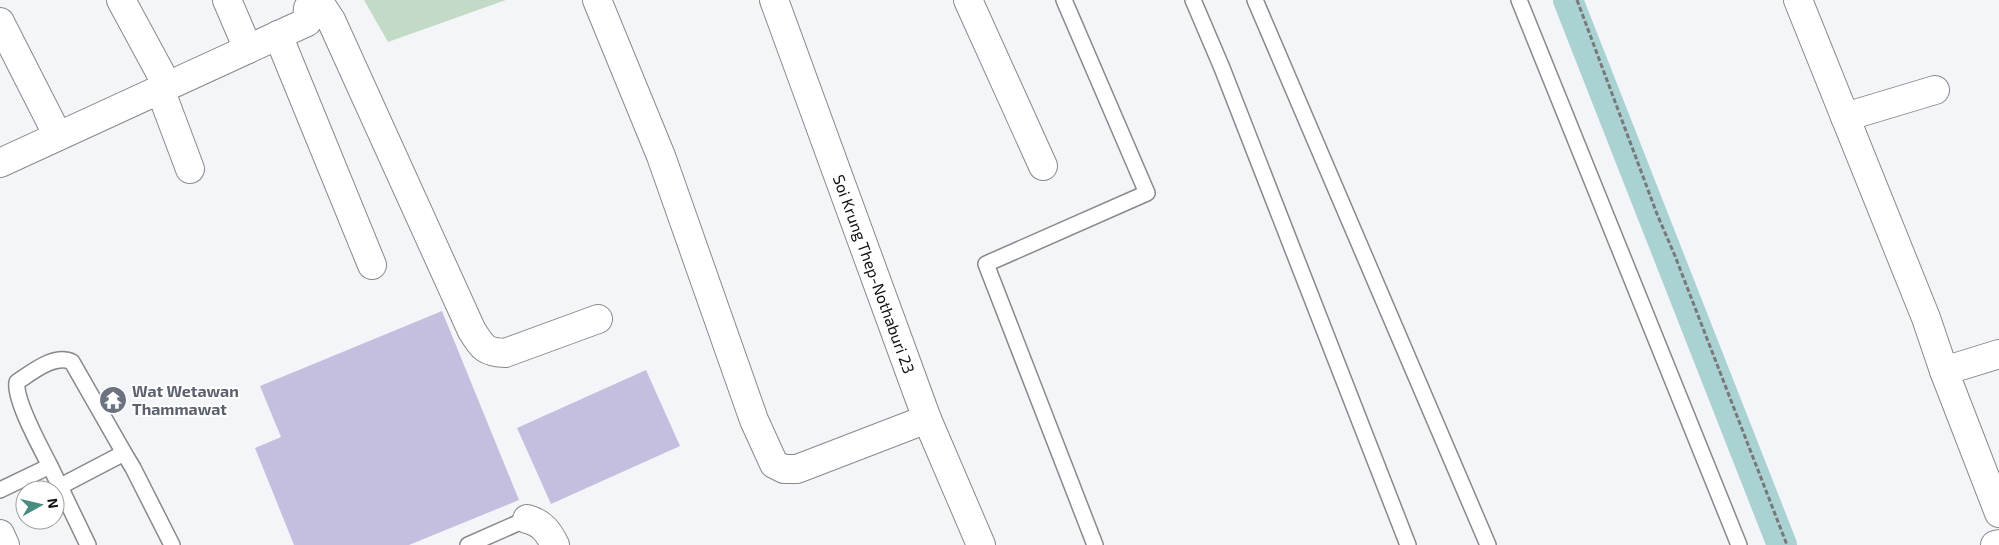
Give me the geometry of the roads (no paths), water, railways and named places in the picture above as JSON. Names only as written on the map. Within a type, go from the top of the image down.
[{"type":"street","points":[[121,0],[164,87],[190,169]]},
{"type":"street","points":[[227,0],[248,49]]},
{"type":"street","points":[[597,0],[661,156],[754,420],[774,464],[784,469],[797,469],[927,419]]},
{"type":"street","name":"Soi Krung Thep-Nothaburi 23","points":[[774,0],[927,419],[981,545]]},
{"type":"street","points":[[968,0],[1043,166]]},
{"type":"street","points":[[1798,0],[1926,318],[1944,371],[1999,512]]},
{"type":"street","points":[[0,163],[307,22],[308,8],[319,2],[331,20],[472,331],[482,347],[491,352],[505,353],[598,319]]},
{"type":"street","points":[[0,22],[58,136]]},
{"type":"street","points":[[278,35],[372,266]]},
{"type":"street","points":[[1845,117],[1935,90]]},
{"type":"street","points":[[1944,371],[1999,354]]},
{"type":"street","points":[[527,519],[538,522],[545,528],[555,545]]},
{"type":"street","points":[[0,534],[5,545]]},
{"type":"street","points":[[1995,545],[1999,544]]},
{"type":"lane","points":[[1064,0],[1147,193],[986,264],[1095,545]]},
{"type":"lane","points":[[1193,0],[1222,68],[1408,545]]},
{"type":"lane","points":[[1255,0],[1488,545]]},
{"type":"lane","points":[[1519,0],[1738,545]]},
{"type":"lane","points":[[56,480],[21,404],[16,388],[17,382],[58,358],[66,358],[72,362],[133,468],[172,545]]},
{"type":"lane","points":[[65,484],[124,453]]},
{"type":"lane","points":[[0,490],[50,466]]},
{"type":"lane","points":[[65,499],[88,545]]},
{"type":"lane","points":[[468,545],[527,519]]},
{"type":"waterway","points":[[1568,0],[1782,545]]},
{"type":"place","name":"Wat Wetawan Thammawat","points":[[113,400]]}]
